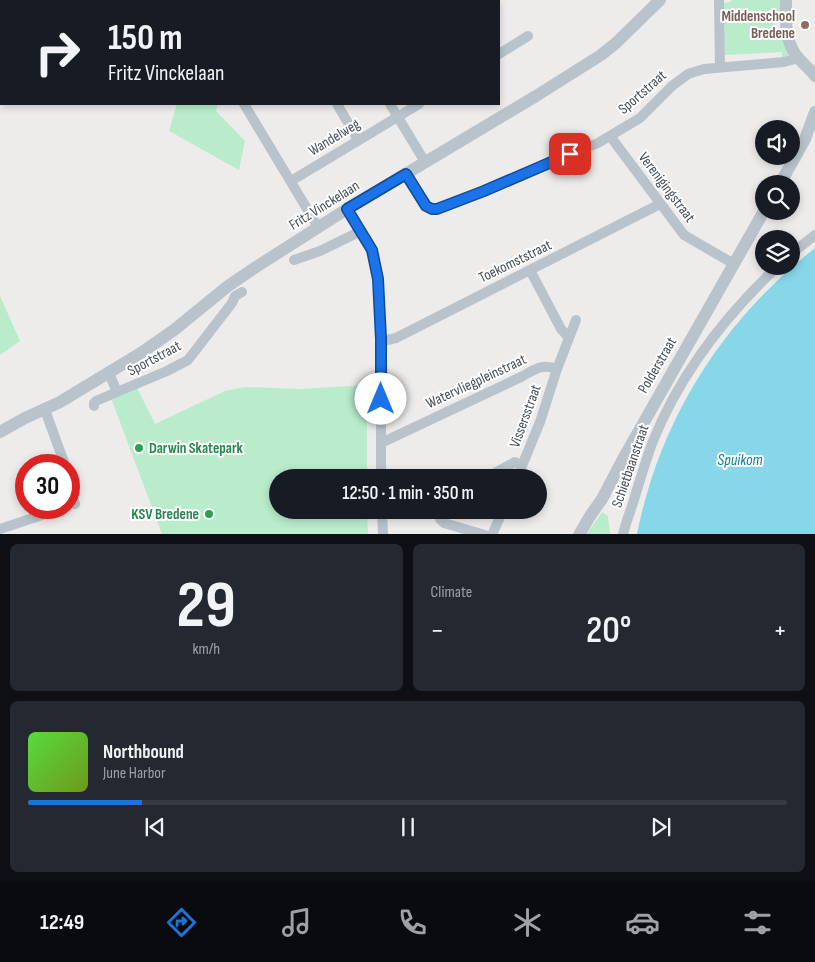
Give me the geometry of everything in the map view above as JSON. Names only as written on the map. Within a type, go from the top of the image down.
[{"type":"street","name":"Fritz Vinckelaan","points":[[0,432],[60,402],[141,353],[235,291],[256,267],[347,209],[601,55],[660,0]]},
{"type":"street","points":[[719,0],[720,67]]},
{"type":"street","points":[[786,0],[787,34],[793,50],[815,76]]},
{"type":"street","points":[[500,53],[528,36]]},
{"type":"street","name":"Sportstraat","points":[[406,174],[426,206],[437,209],[598,143],[646,113],[672,86],[688,74],[704,69],[784,62],[799,58]]},
{"type":"street","points":[[245,105],[318,227]]},
{"type":"street","points":[[338,105],[358,140]]},
{"type":"street","points":[[391,105],[425,162]]},
{"type":"street","name":"Wandelweg","points":[[291,181],[417,105]]},
{"type":"street","points":[[785,175],[805,139],[815,112]]},
{"type":"street","name":"Verenigingstraat","points":[[610,136],[684,235],[734,264]]},
{"type":"street","name":"Toekomststraat","points":[[381,339],[396,338],[660,204]]},
{"type":"street","points":[[347,209],[372,250],[378,279],[381,339],[381,469]]},
{"type":"street","name":"Polderstraat","points":[[579,534],[602,499],[622,458],[759,220]]},
{"type":"street","points":[[294,260],[320,252],[361,231]]},
{"type":"street","points":[[800,247],[815,235]]},
{"type":"street","points":[[530,270],[561,329],[569,338]]},
{"type":"street","name":"Schietbaanstraat","points":[[623,534],[653,440],[669,407],[714,335],[745,298],[769,275]]},
{"type":"street","name":"Sportstraat","points":[[94,406],[96,401],[129,388],[188,360],[232,302],[235,291]]},
{"type":"street","name":"Vissersstraat","points":[[520,469],[540,422],[576,320]]},
{"type":"street","name":"Watervliegpleinstraat","points":[[381,442],[542,366],[551,366],[558,369]]},
{"type":"street","name":"Sportstraat","points":[[109,373],[118,392]]},
{"type":"street","points":[[45,410],[61,454]]},
{"type":"street","name":"Vissersstraat","points":[[502,469],[515,462],[522,465]]},
{"type":"street","points":[[0,529],[30,519]]},
{"type":"street","points":[[382,519],[383,534]]},
{"type":"street","points":[[440,519],[444,523],[485,534]]},
{"type":"street","points":[[492,534],[499,519]]},
{"type":"green space","points":[[732,0],[782,0],[782,12],[775,12],[775,33],[783,33],[789,54],[788,57],[782,59],[782,52],[725,55],[724,3],[731,2]]},
{"type":"green space","points":[[177,105],[218,105],[216,111],[245,141],[239,170],[169,131]]},
{"type":"green space","points":[[0,296],[20,341],[0,355]]},
{"type":"green space","points":[[367,385],[367,469],[269,469],[269,519],[367,519],[368,534],[162,534],[111,398],[137,388],[155,424],[225,391],[245,387],[301,389]]},
{"type":"green space","points":[[602,512],[608,516],[610,534],[587,534]]},
{"type":"water","name":"Spuikom","points":[[815,248],[815,534],[637,534],[647,492],[661,451],[679,412],[700,375],[724,340],[751,307],[784,275],[800,275],[800,261]]},
{"type":"place","name":"Middenschool Bredene","points":[[805,25]]},
{"type":"place","name":"Darwin Skatepark","points":[[139,448]]},
{"type":"place","name":"KSV Bredene","points":[[209,514]]},
{"type":"route","points":[[381,399],[381,339],[376,266],[372,250],[347,209],[406,174],[426,206],[437,209],[570,154]]}]
